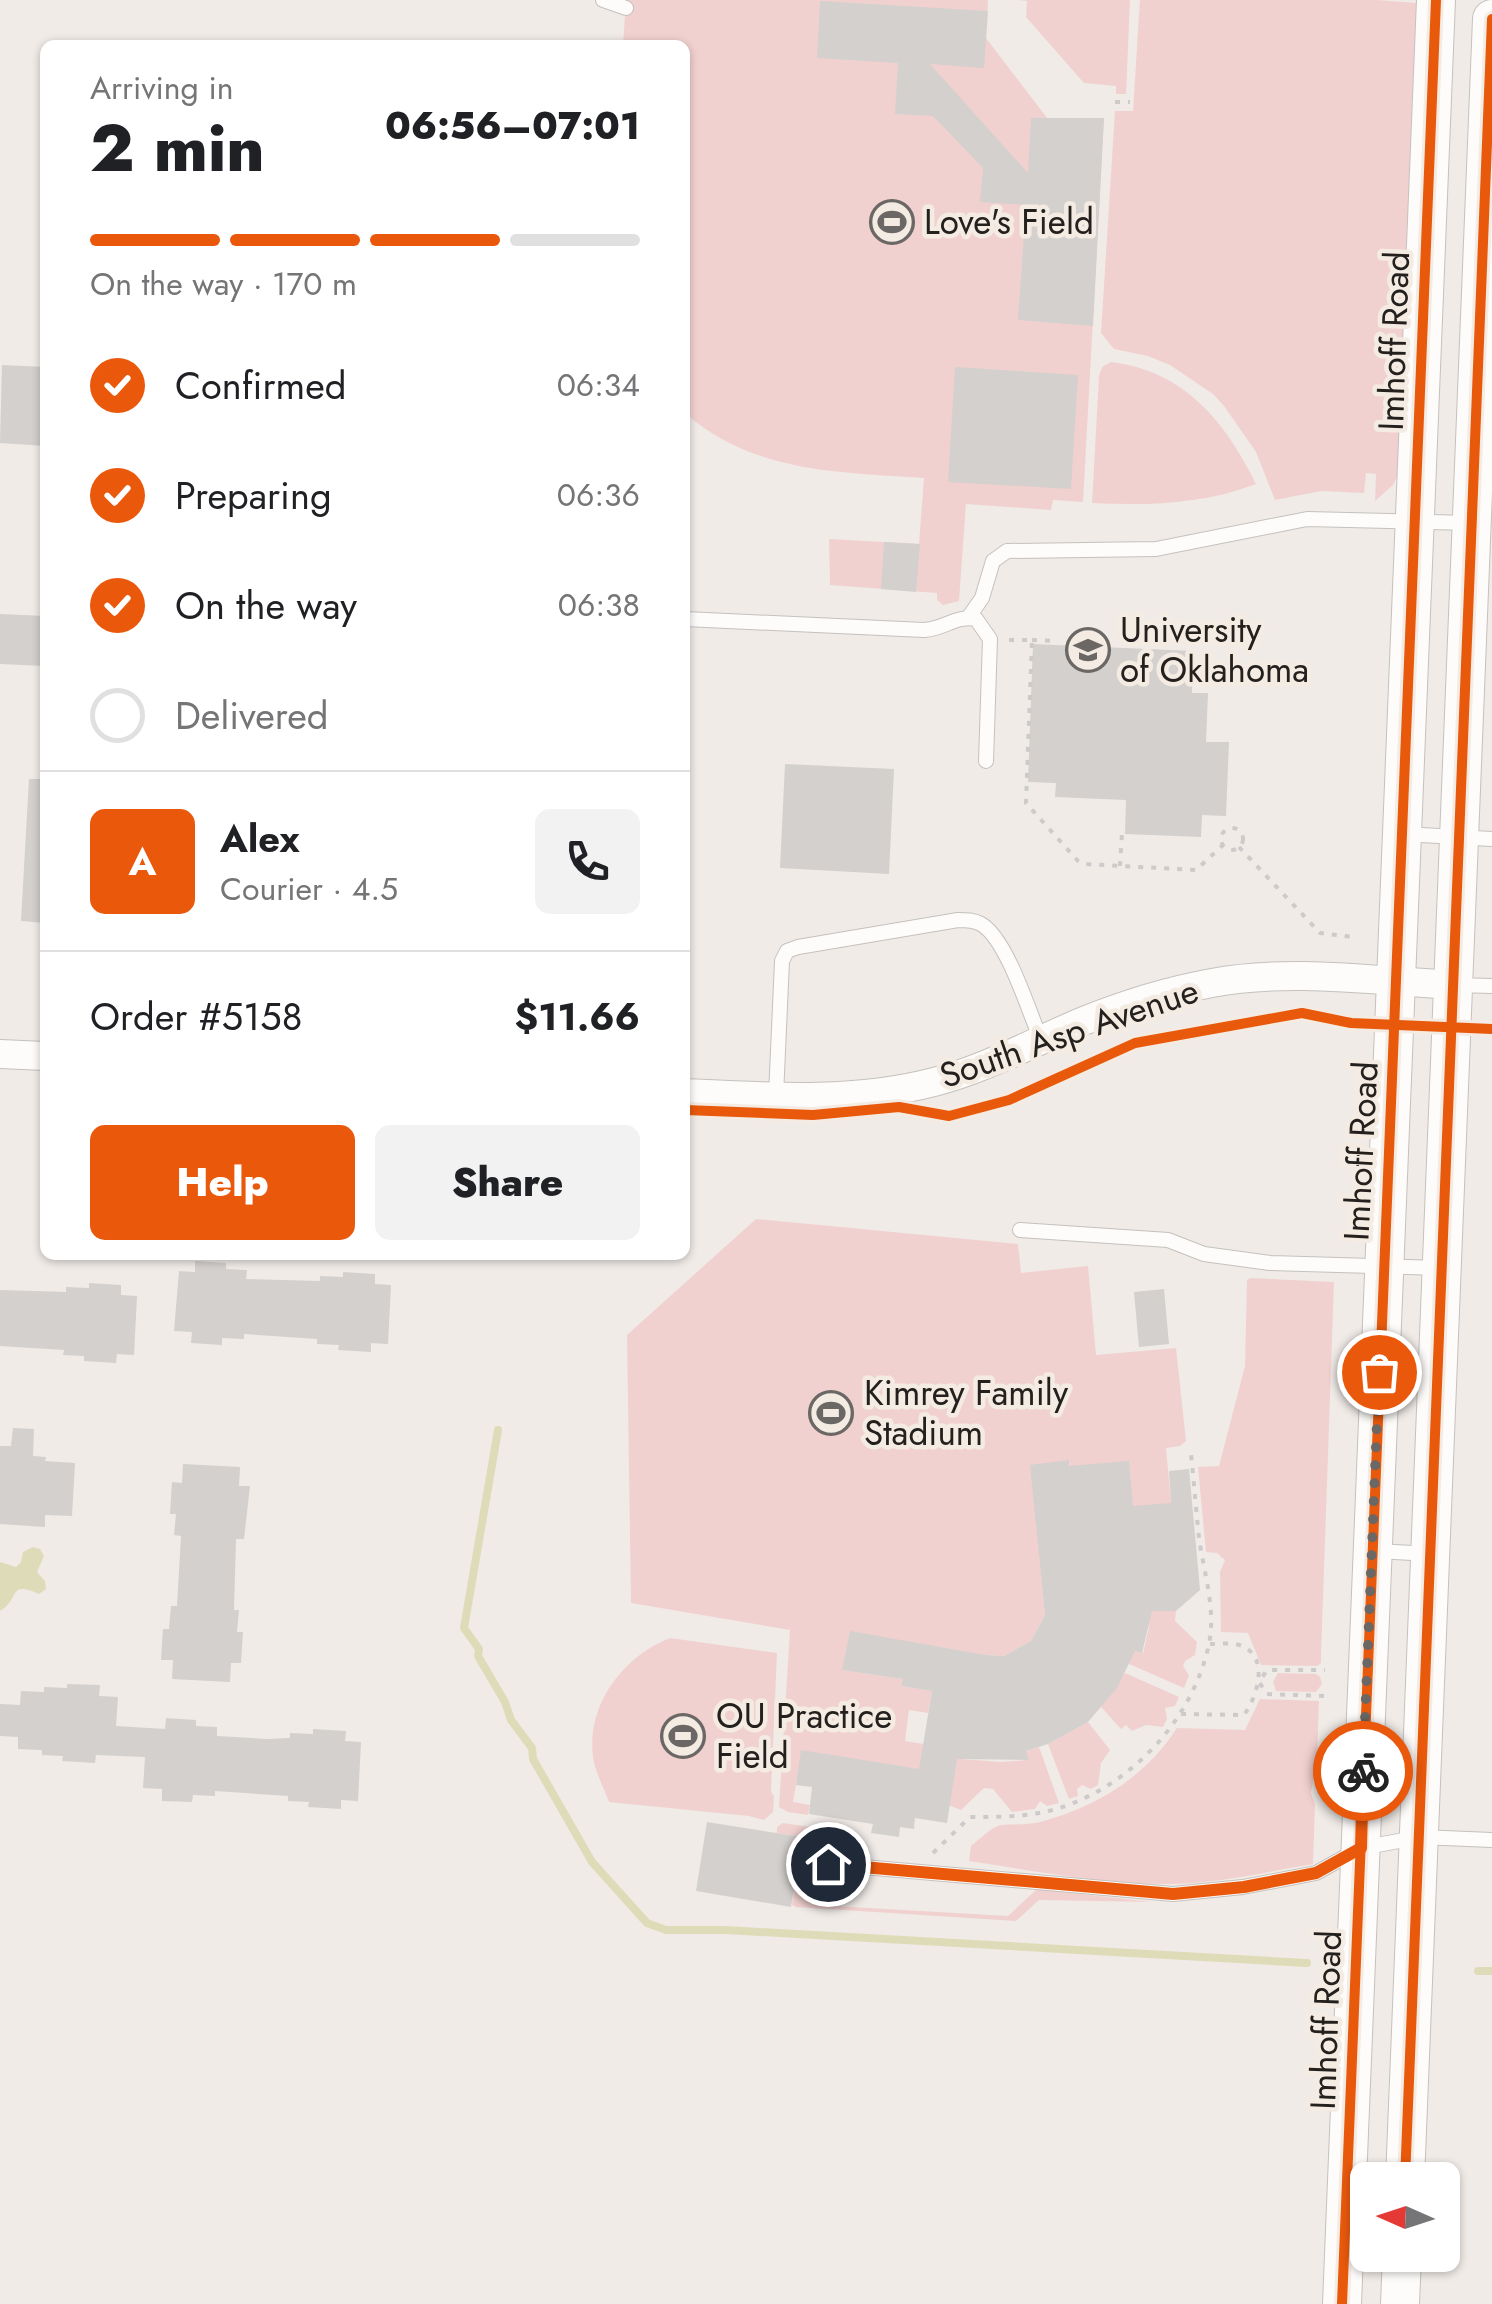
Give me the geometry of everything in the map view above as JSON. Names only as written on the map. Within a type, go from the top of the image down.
[{"type":"main road","name":"Imhoff Road","points":[[1342,2304],[1436,0]]},
{"type":"main road","points":[[1405,2162],[1454,985],[1476,838],[1472,523],[1492,19]]},
{"type":"main road","points":[[1400,2304],[1401,2272]]},
{"type":"street","name":"South Asp Avenue","points":[[690,1093],[863,1094],[923,1084],[986,1064],[1110,1011],[1215,982],[1290,978],[1454,985]]},
{"type":"street","points":[[0,1054],[40,1056]]},
{"type":"lane","points":[[603,0],[626,8]]},
{"type":"lane","points":[[968,618],[982,598],[994,562],[1007,551],[1156,549],[1307,519],[1472,523]]},
{"type":"lane","points":[[690,618],[924,630],[968,618],[983,625],[990,639],[986,761]]},
{"type":"lane","points":[[1402,834],[1476,838]]},
{"type":"lane","points":[[776,1096],[782,961],[788,951],[798,946],[958,920],[979,923],[991,932],[1002,949],[1041,1040]]},
{"type":"lane","points":[[1454,985],[1492,986]]},
{"type":"lane","points":[[1020,1230],[1168,1240],[1204,1254],[1270,1264],[1442,1268]]},
{"type":"lane","points":[[1373,1551],[1431,1554]]},
{"type":"lane","points":[[828,1864],[1173,1894],[1244,1887],[1316,1873],[1361,1848],[1420,1836],[1492,1840]]},
{"type":"path","points":[[1116,102],[1130,102]]},
{"type":"path","points":[[990,639],[1058,642]]},
{"type":"path","points":[[1032,640],[1026,803],[1078,861],[1196,870],[1223,845],[1224,832],[1234,828],[1242,834],[1239,847]]},
{"type":"path","points":[[1120,866],[1122,833]]},
{"type":"path","points":[[1223,845],[1229,849],[1239,847]]},
{"type":"path","points":[[1239,847],[1320,934],[1353,937]]},
{"type":"path","points":[[914,1872],[970,1817],[1013,1817],[1079,1801],[1123,1774],[1159,1742],[1181,1714],[1192,1696],[1209,1644],[1211,1615],[1191,1454]]},
{"type":"path","points":[[1181,1714],[1244,1716],[1253,1703],[1259,1667],[1252,1652],[1238,1644],[1209,1644]]},
{"type":"path","points":[[1258,1682],[1268,1670],[1325,1670]]},
{"type":"path","points":[[1258,1682],[1267,1694],[1324,1696]]},
{"type":"shaded area","name":"Love's Field","points":[[626,0],[988,0],[986,38],[1047,118],[1104,118],[1083,502],[1053,500],[1051,510],[966,504],[959,601],[943,605],[937,600],[937,593],[830,585],[829,539],[919,544],[924,478],[798,466],[739,448],[690,417],[690,40],[623,40]]},
{"type":"shaded area","points":[[1018,0],[1130,0],[1126,94],[1116,94],[1116,86],[1084,83],[1026,17],[1027,1]]},
{"type":"shaded area","points":[[1140,0],[1417,3],[1400,471],[1393,485],[1375,501],[1376,474],[1366,473],[1364,493],[1321,491],[1275,500],[1256,452],[1213,394],[1170,365],[1114,349],[1101,333],[1115,111],[1133,111]]},
{"type":"shaded area","points":[[1111,362],[1161,376],[1200,403],[1231,440],[1256,484],[1216,496],[1175,502],[1092,503],[1099,376],[1102,367]]},
{"type":"shaded area","name":"Kimrey Family Stadium","points":[[756,1219],[1018,1244],[1021,1273],[1088,1266],[1096,1355],[1176,1348],[1186,1441],[1166,1448],[1171,1503],[1155,1610],[1176,1611],[1175,1621],[1197,1642],[1195,1655],[1183,1666],[1189,1675],[1184,1688],[1129,1664],[1134,1651],[1143,1653],[1150,1601],[1073,1521],[1069,1461],[1031,1466],[1045,1615],[1031,1641],[1004,1656],[850,1632],[843,1670],[903,1679],[902,1686],[932,1691],[928,1713],[909,1710],[905,1741],[949,1748],[948,1758],[1001,1762],[1028,1760],[1026,1751],[1039,1747],[1059,1803],[1047,1806],[1040,1801],[1035,1809],[1012,1812],[993,1789],[984,1788],[961,1810],[802,1750],[793,1802],[810,1805],[808,1815],[788,1812],[779,1807],[790,1630],[631,1603],[627,1335]]},
{"type":"shaded area","points":[[1250,1278],[1334,1282],[1321,1663],[1317,1666],[1261,1665],[1248,1633],[1221,1632],[1220,1572],[1225,1560],[1217,1553],[1206,1552],[1198,1467],[1219,1466],[1245,1366]]},
{"type":"shaded area","points":[[33,1547],[44,1556],[37,1572],[46,1589],[39,1594],[18,1590],[0,1611],[0,1562],[16,1567],[23,1552]]},
{"type":"shaded area","name":"OU Practice Field","points":[[670,1638],[777,1653],[773,1812],[764,1820],[609,1802],[593,1757],[592,1737],[602,1701],[612,1684],[638,1657]]},
{"type":"shaded area","points":[[1125,1673],[1179,1697],[1175,1706],[1165,1708],[1167,1719],[1163,1727],[1146,1725],[1132,1731],[1126,1725],[1121,1729],[1101,1707]]},
{"type":"shaded area","points":[[1278,1673],[1316,1674],[1322,1684],[1316,1692],[1276,1691],[1273,1682]]},
{"type":"shaded area","points":[[1260,1699],[1319,1701],[1311,1793],[1315,1804],[1313,1864],[1222,1880],[1168,1884],[1093,1879],[969,1861],[971,1846],[994,1828],[1061,1816],[1118,1788],[1150,1761],[1177,1728],[1245,1730]]},
{"type":"shaded area","points":[[1088,1722],[1110,1750],[1101,1763],[1098,1785],[1091,1789],[1082,1785],[1077,1789],[1078,1796],[1069,1799],[1048,1744]]},
{"type":"shaded area","points":[[783,1823],[823,1829],[819,1869],[798,1867],[802,1837],[777,1833],[777,1827]]},
{"type":"shaded area","points":[[818,1880],[816,1905],[1008,1916],[1037,1889],[1152,1902],[1039,1900],[1016,1921],[796,1907],[792,1905],[795,1881]]},
{"type":"building","points":[[820,1],[988,11],[984,68],[930,64],[1028,173],[1031,118],[1104,118],[1093,326],[1018,320],[1026,205],[980,202],[983,168],[933,116],[895,114],[898,63],[817,58]]},
{"type":"building","points":[[2,365],[40,367],[40,446],[0,443]]},
{"type":"building","points":[[955,367],[1078,375],[1071,489],[948,482]]},
{"type":"building","points":[[884,542],[920,544],[916,592],[881,589]]},
{"type":"building","points":[[0,614],[40,616],[40,666],[0,664]]},
{"type":"building","points":[[1033,644],[1193,651],[1192,693],[1208,693],[1206,742],[1229,742],[1226,816],[1202,815],[1201,837],[1125,834],[1126,800],[1055,797],[1056,783],[1028,782]]},
{"type":"building","points":[[785,764],[894,769],[889,874],[780,868]]},
{"type":"building","points":[[29,779],[40,779],[40,923],[21,921]]},
{"type":"building","points":[[195,1261],[226,1263],[226,1269],[247,1270],[246,1279],[320,1281],[320,1276],[343,1277],[343,1272],[375,1274],[375,1284],[391,1285],[388,1344],[371,1343],[371,1352],[338,1350],[339,1345],[317,1344],[317,1339],[244,1334],[244,1339],[222,1338],[222,1345],[191,1343],[192,1332],[174,1331],[179,1271],[195,1272]]},
{"type":"building","points":[[89,1283],[121,1285],[121,1295],[137,1296],[134,1355],[117,1354],[116,1363],[84,1361],[84,1356],[63,1355],[64,1350],[0,1346],[0,1290],[66,1292],[66,1287],[89,1288]]},
{"type":"building","points":[[1164,1289],[1169,1344],[1139,1347],[1134,1292]]},
{"type":"building","points":[[13,1428],[34,1429],[33,1456],[75,1463],[72,1516],[45,1515],[45,1527],[0,1524],[0,1446],[11,1446]]},
{"type":"building","name":"Kimrey Family Stadium","points":[[1069,1460],[1069,1466],[1129,1461],[1133,1506],[1171,1503],[1169,1471],[1189,1469],[1200,1590],[1176,1611],[1152,1611],[1142,1653],[1135,1651],[1117,1688],[1088,1722],[1026,1751],[1029,1760],[957,1759],[947,1823],[915,1818],[914,1829],[900,1827],[899,1837],[871,1833],[873,1824],[809,1814],[812,1787],[796,1785],[801,1750],[919,1769],[932,1691],[901,1686],[903,1679],[842,1670],[850,1631],[1004,1656],[1031,1641],[1045,1615],[1030,1465]]},
{"type":"building","points":[[183,1464],[240,1467],[239,1486],[250,1486],[244,1539],[236,1539],[234,1610],[239,1610],[237,1632],[243,1632],[241,1663],[231,1663],[230,1682],[172,1679],[173,1660],[161,1660],[163,1629],[169,1629],[171,1606],[177,1606],[181,1536],[174,1535],[176,1514],[170,1514],[172,1482],[182,1483]]},
{"type":"building","points":[[67,1684],[100,1685],[99,1696],[118,1697],[116,1726],[165,1729],[166,1718],[196,1720],[196,1726],[217,1727],[217,1736],[267,1739],[290,1738],[290,1733],[313,1734],[313,1729],[346,1731],[345,1741],[361,1742],[358,1801],[341,1800],[341,1809],[308,1807],[309,1802],[288,1801],[288,1796],[215,1791],[215,1796],[193,1795],[192,1802],[162,1801],[162,1789],[143,1788],[145,1757],[96,1755],[95,1763],[62,1761],[63,1756],[42,1755],[42,1750],[18,1749],[18,1737],[0,1736],[0,1704],[20,1705],[21,1691],[44,1692],[44,1687],[67,1688]]},
{"type":"building","points":[[707,1822],[802,1837],[791,1907],[696,1891]]},
{"type":"waterway","points":[[498,1430],[464,1628],[479,1649],[478,1656],[511,1720],[532,1748],[533,1759],[592,1862],[647,1923],[666,1930],[725,1930],[1307,1963]]},
{"type":"waterway","points":[[1478,1971],[1492,1971]]},
{"type":"cycle path","points":[[1342,2304],[1436,0]]},
{"type":"cycle path","points":[[1406,2162],[1492,19]]},
{"type":"cycle path","points":[[690,1110],[813,1115],[899,1107],[949,1116],[1009,1100],[1135,1043],[1302,1013],[1351,1023],[1492,1029]]},
{"type":"way so far","points":[[1363,1771],[1379,1372]]},
{"type":"place","name":"Love's Field","points":[[892,222]]},
{"type":"place","name":"University of Oklahoma","points":[[1088,650]]},
{"type":"place","name":"Kimrey Family Stadium","points":[[831,1413]]},
{"type":"place","name":"OU Practice Field","points":[[683,1736]]},
{"type":"route","points":[[828,1864],[1173,1894],[1244,1887],[1316,1873],[1361,1848],[1363,1771]]}]
